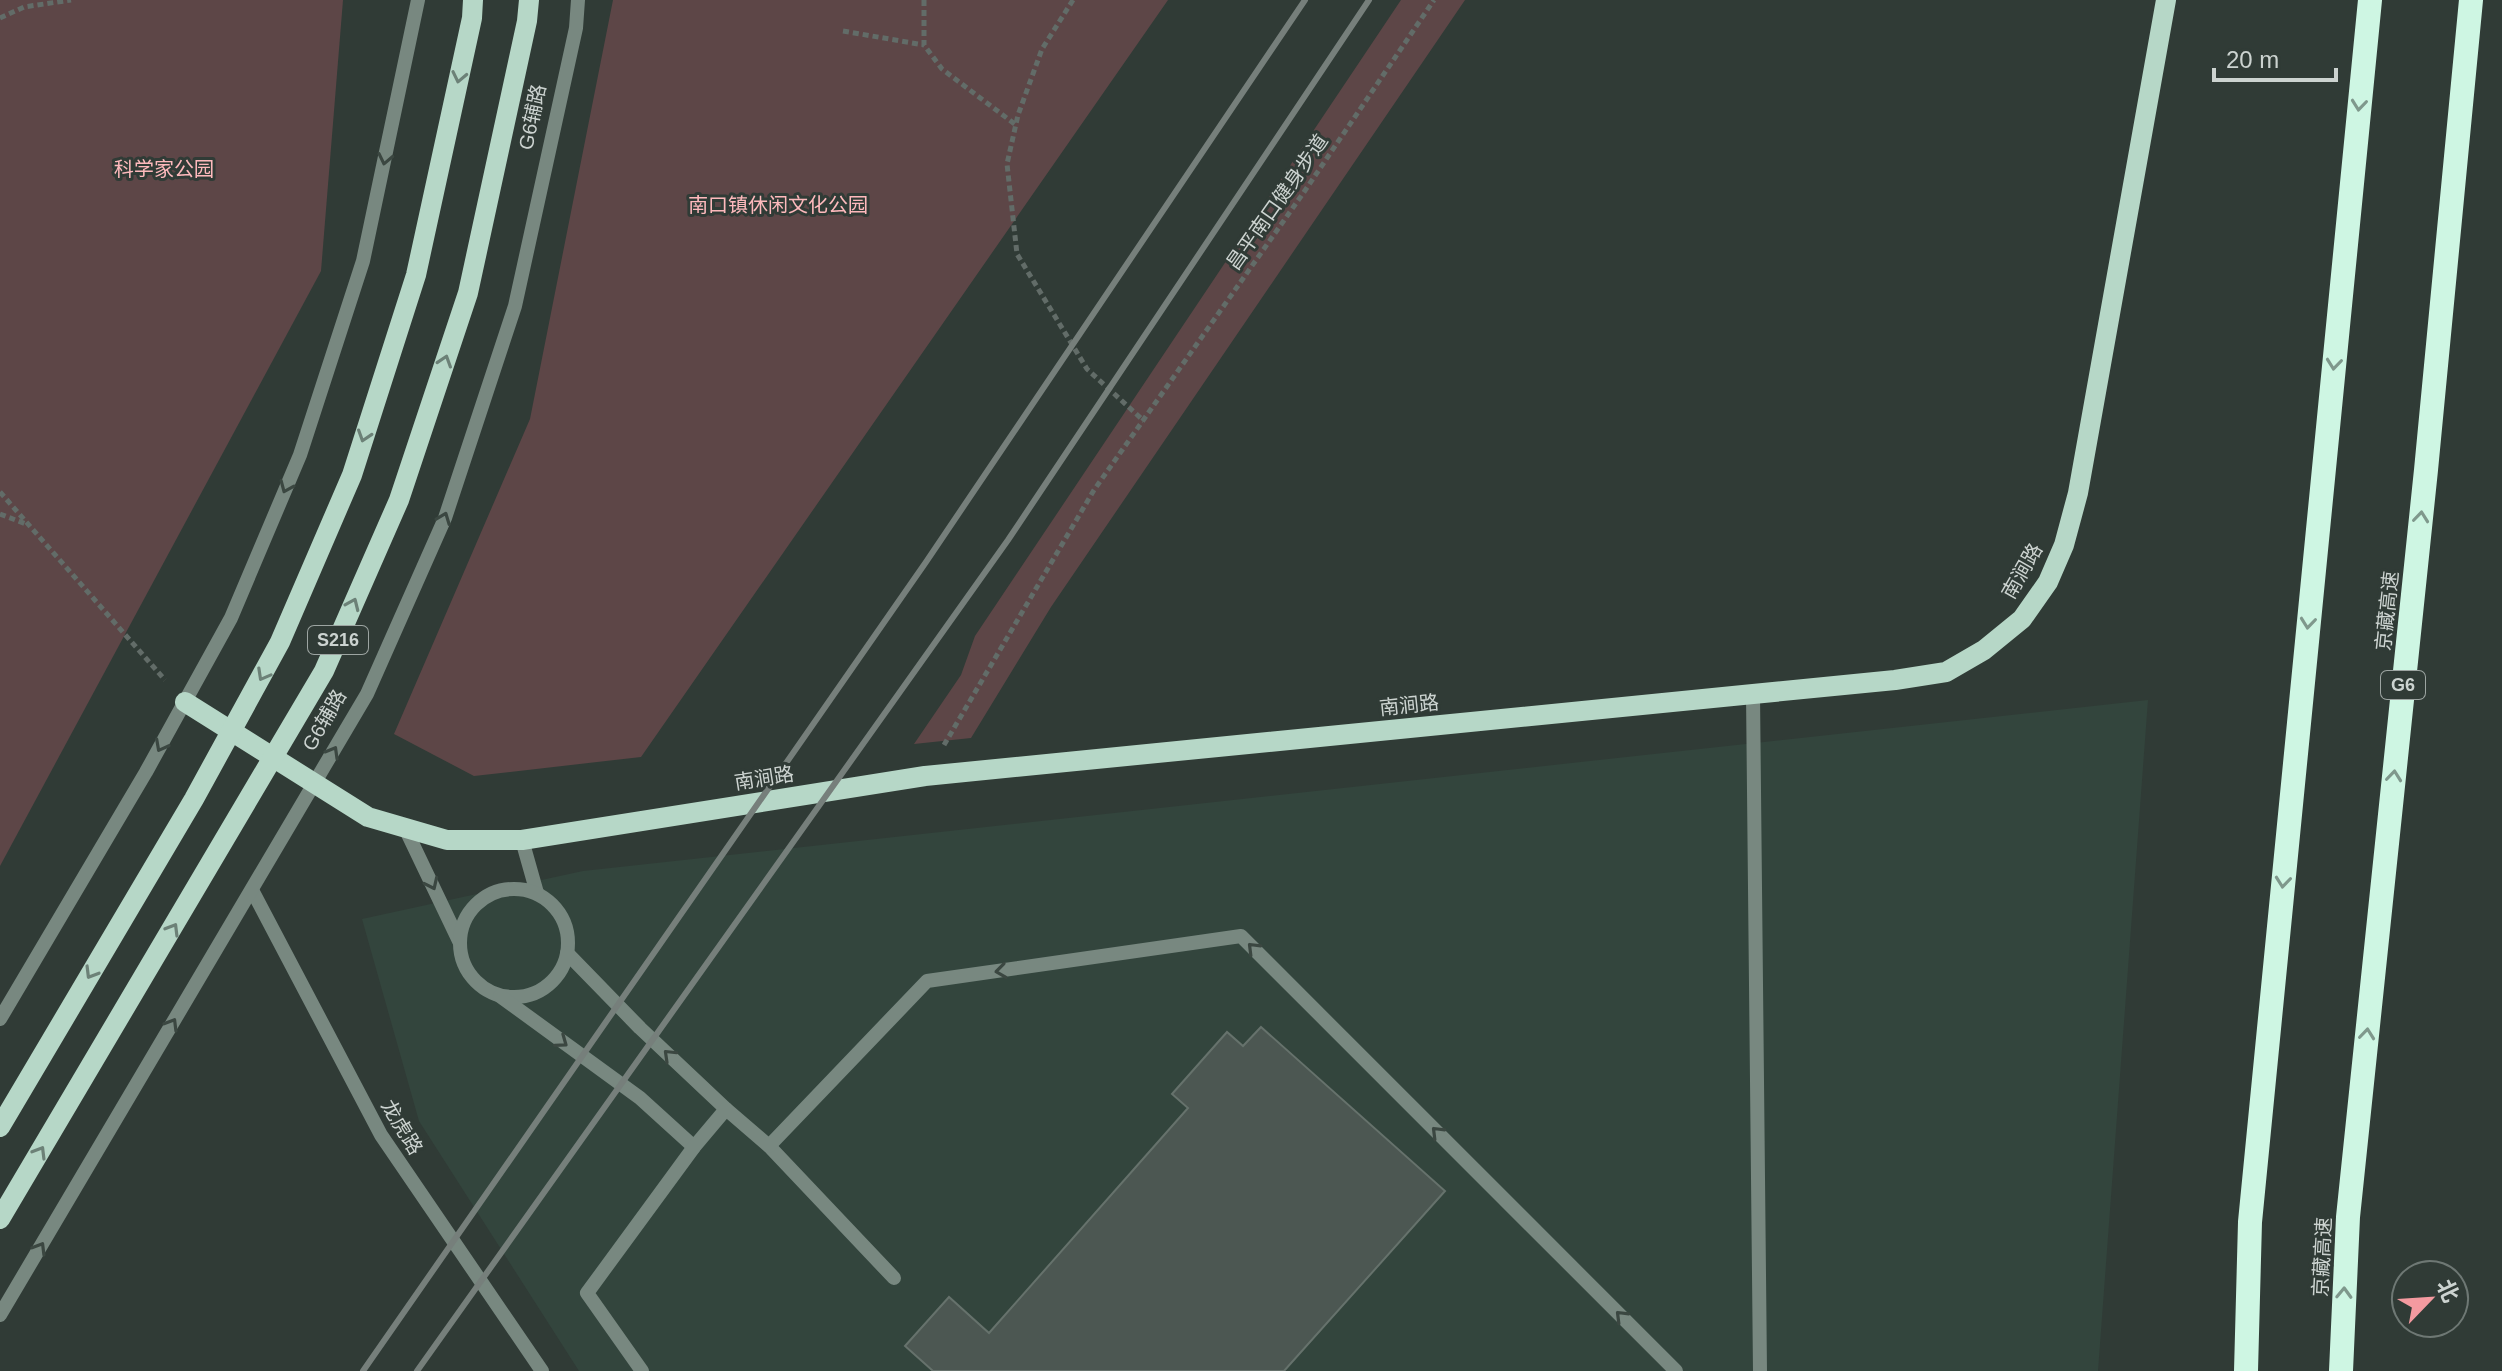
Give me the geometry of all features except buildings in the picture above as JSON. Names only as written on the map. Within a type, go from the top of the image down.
[{"type":"highway","points":[[2246,1371],[2250,1222],[2370,0]]},
{"type":"highway","name":"京藏高速","points":[[2341,1371],[2348,1217],[2428,455],[2471,0]]},
{"type":"main road","name":"S216","points":[[0,1127],[194,799],[280,642],[352,475],[416,275],[472,18],[473,0]]},
{"type":"main road","name":"G6辅路","points":[[0,1219],[324,671],[404,485],[468,293],[529,0]]},
{"type":"main road","name":"南涧路","points":[[185,702],[368,817],[447,840],[522,840],[925,776],[1946,672],[1984,650],[2022,619],[2048,582],[2064,545],[2078,493],[2166,0]]},
{"type":"street","points":[[0,1019],[146,772],[231,618],[300,455],[363,261],[418,0]]},
{"type":"street","name":"G6辅路","points":[[0,1315],[367,694],[445,518],[515,306],[576,28],[578,0]]},
{"type":"street","points":[[1753,694],[1760,1371]]},
{"type":"street","points":[[405,828],[459,941]]},
{"type":"street","points":[[522,840],[537,893]]},
{"type":"street","points":[[499,996],[517,998],[535,994],[551,983],[562,970],[567,953],[568,935],[563,918],[552,904],[537,893],[521,888],[503,889],[487,895],[472,907],[463,923],[459,941],[461,959],[469,976],[640,1098],[694,1147]]},
{"type":"street","name":"龙虎路","points":[[252,890],[381,1135],[542,1371]]},
{"type":"street","points":[[769,1146],[927,981],[1241,936],[1676,1371]]},
{"type":"street","points":[[567,953],[640,1028],[769,1146],[894,1278]]},
{"type":"street","points":[[642,1371],[587,1293],[694,1147],[726,1109]]},
{"type":"path","points":[[0,18],[24,7],[71,0]]},
{"type":"path","points":[[924,0],[924,45],[942,69],[1016,125]]},
{"type":"path","points":[[1073,0],[1042,49],[1016,125],[1007,164],[1017,254],[1087,369],[1144,421]]},
{"type":"path","name":"昌平南口健身步道","points":[[925,776],[1094,490],[1304,192],[1434,0]]},
{"type":"path","points":[[843,31],[924,45]]},
{"type":"path","points":[[0,492],[185,702]]},
{"type":"path","points":[[0,514],[27,524]]},
{"type":"shaded area","points":[[2148,700],[2098,1371],[579,1371],[419,1121],[362,919],[583,871]]},
{"type":"green space","name":"科学家公园","points":[[0,0],[343,0],[321,271],[0,866]]},
{"type":"green space","name":"南口镇休闲文化公园","points":[[613,0],[1168,0],[641,757],[474,776],[394,734],[530,419]]},
{"type":"green space","points":[[1401,0],[1465,0],[1051,607],[971,738],[914,744],[961,675],[975,636]]},
{"type":"railway","points":[[363,1371],[926,562],[1305,0]]},
{"type":"railway","points":[[417,1371],[1008,540],[1369,0]]}]
